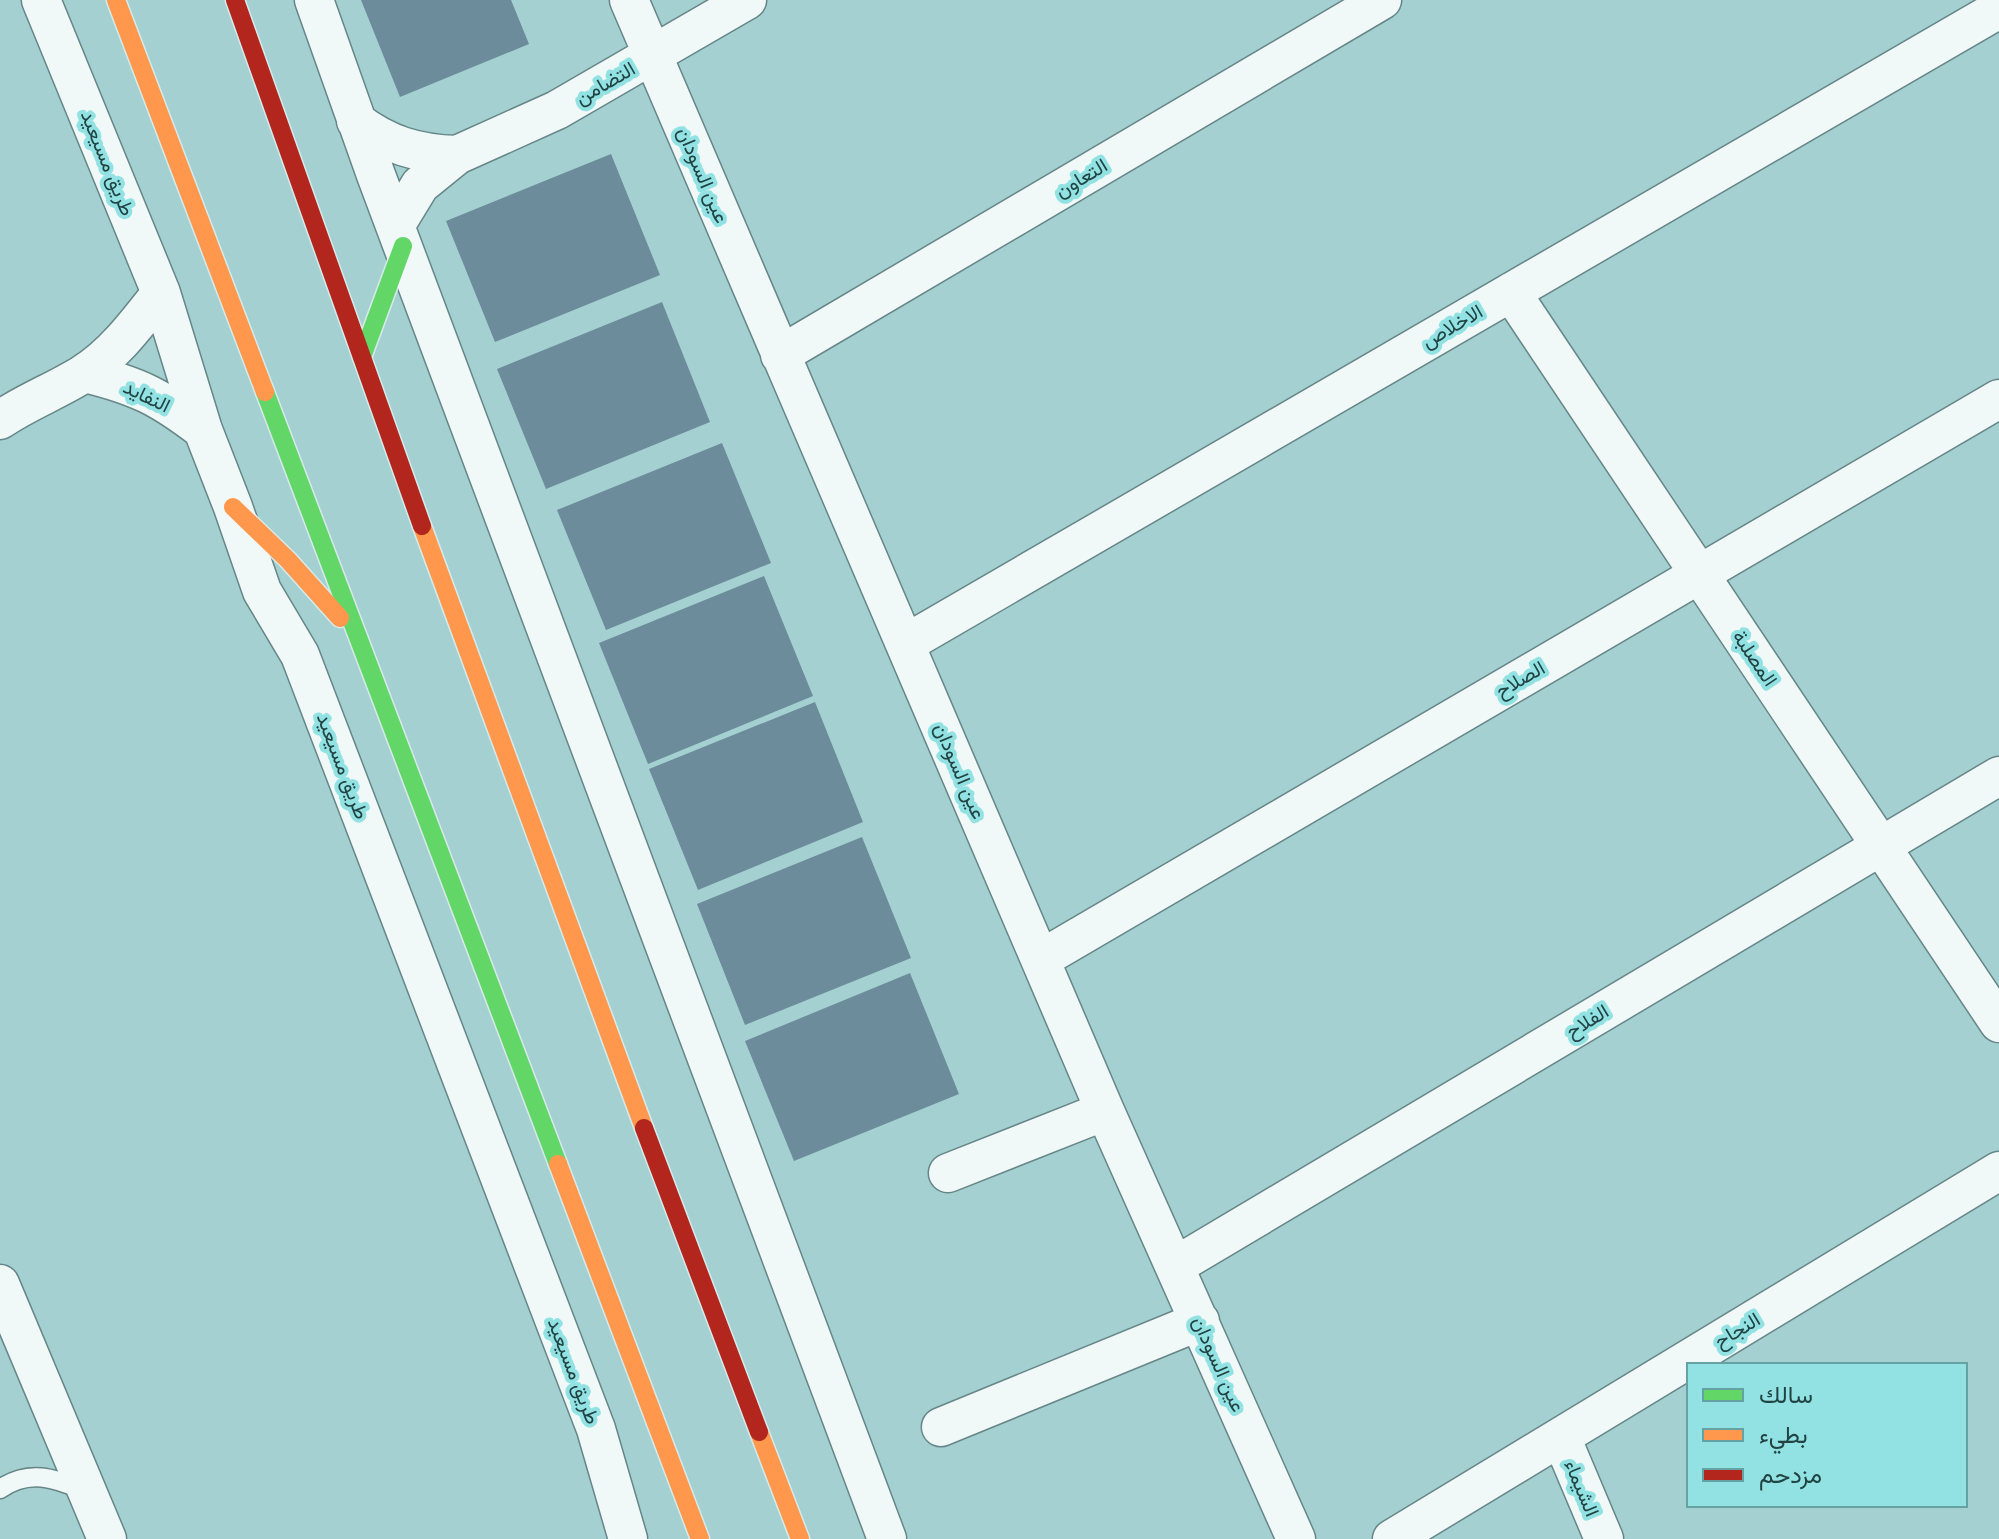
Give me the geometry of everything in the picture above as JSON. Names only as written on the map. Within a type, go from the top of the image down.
[{"type":"highway","points":[[116,0],[700,1539]]},
{"type":"highway","points":[[235,0],[629,1086],[800,1539]]},
{"type":"highway","points":[[362,357],[399,236]]},
{"type":"highway","points":[[233,507],[288,560],[360,641]]},
{"type":"street","name":"طريق مسيعيد","points":[[41,0],[161,293],[203,430],[262,591],[300,655],[478,1114],[596,1429],[628,1539]]},
{"type":"street","points":[[314,0],[356,121],[887,1539]]},
{"type":"street","name":"عين السودان","points":[[629,0],[1105,1111],[1296,1539]]},
{"type":"street","name":"التضامن","points":[[399,236],[420,185],[457,155],[557,110],[747,0]]},
{"type":"street","name":"التعاون","points":[[780,355],[1382,0]]},
{"type":"street","name":"الاخلاص","points":[[905,644],[1999,9]]},
{"type":"street","name":"التضامن","points":[[356,121],[372,133],[407,149],[432,155],[457,155]]},
{"type":"street","name":"المصلبة","points":[[1511,292],[1999,1023]]},
{"type":"street","points":[[0,420],[21,405],[85,373],[137,323],[161,293]]},
{"type":"street","name":"النفايد","points":[[85,373],[127,383],[167,403],[203,430]]},
{"type":"street","name":"الصلاح","points":[[1041,959],[1999,399]]},
{"type":"street","name":"الفلاح","points":[[1175,1266],[1999,776]]},
{"type":"street","points":[[948,1173],[1105,1111]]},
{"type":"street","name":"النجاح","points":[[1392,1539],[1999,1171]]},
{"type":"street","points":[[0,1284],[107,1539]]},
{"type":"street","points":[[941,1427],[1200,1321]]},
{"type":"street","name":"الشيماء","points":[[1561,1437],[1604,1539]]},
{"type":"lane","points":[[0,1489],[14,1479],[51,1477],[88,1492]]},
{"type":"building","points":[[361,0],[511,0],[529,44],[400,97]]},
{"type":"building","points":[[611,154],[660,275],[495,342],[446,221]]},
{"type":"building","points":[[662,302],[710,422],[546,489],[497,369]]},
{"type":"building","points":[[722,443],[771,563],[606,630],[557,510]]},
{"type":"building","points":[[764,576],[813,696],[648,764],[599,643]]},
{"type":"building","points":[[815,702],[863,822],[698,890],[649,769]]},
{"type":"building","points":[[862,837],[911,958],[745,1025],[697,904]]},
{"type":"building","points":[[910,973],[959,1094],[794,1161],[745,1041]]},
{"type":"traffic: fast","points":[[362,357],[403,246]]},
{"type":"traffic: fast","points":[[265,392],[558,1164]]},
{"type":"traffic: slow","points":[[116,0],[265,392]]},
{"type":"traffic: slow","points":[[233,507],[288,560],[340,618]]},
{"type":"traffic: slow","points":[[422,526],[644,1128]]},
{"type":"traffic: slow","points":[[558,1164],[700,1539]]},
{"type":"traffic: slow","points":[[759,1432],[800,1539]]},
{"type":"traffic: jam","points":[[235,0],[422,526]]},
{"type":"traffic: jam","points":[[644,1128],[759,1432]]}]
